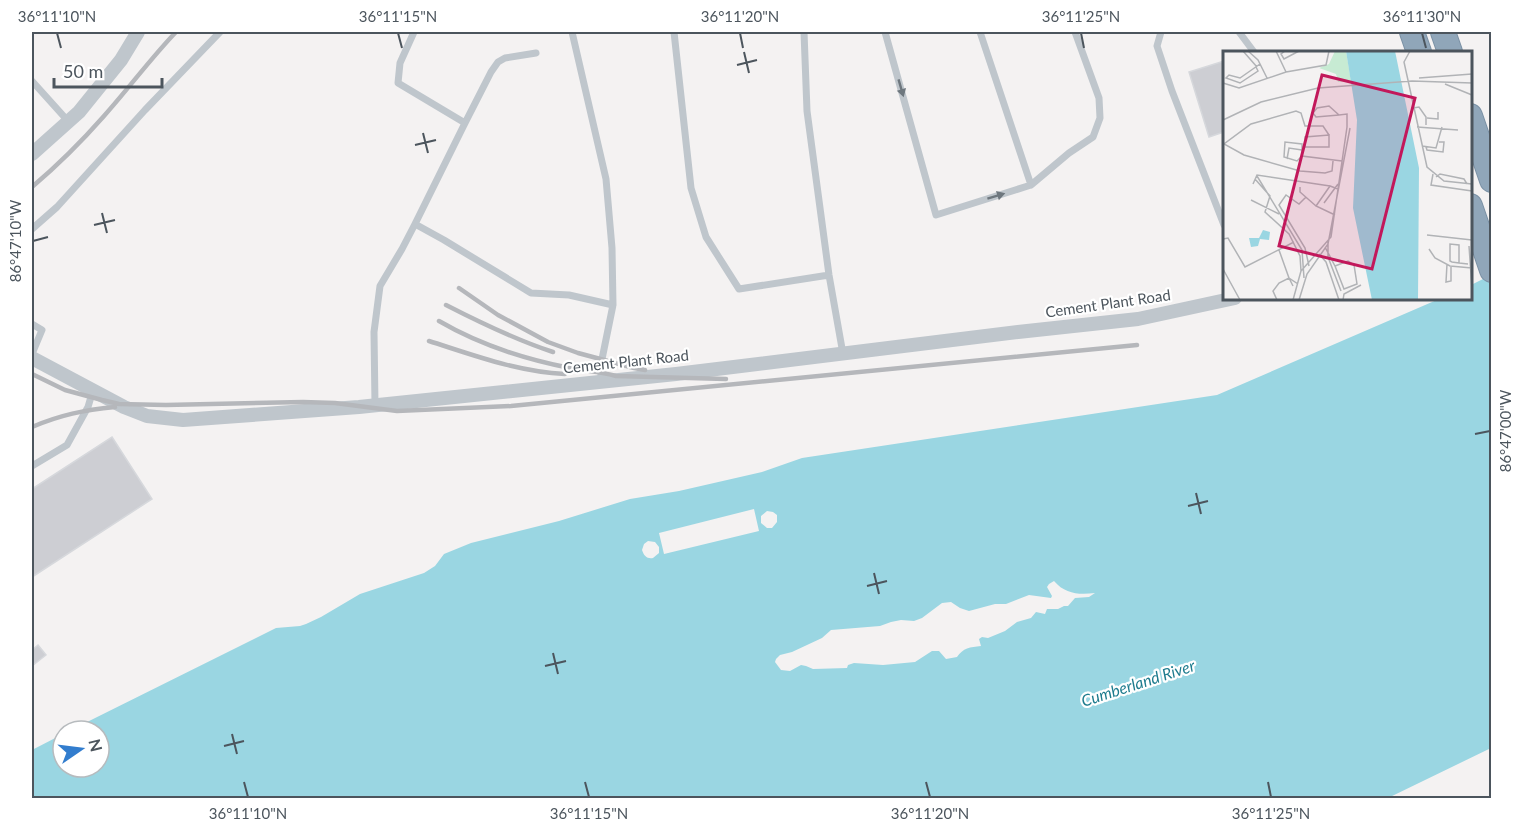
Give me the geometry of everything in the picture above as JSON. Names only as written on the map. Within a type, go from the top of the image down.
[{"type":"highway","points":[[1412,32],[1419,51]]},
{"type":"highway","points":[[1443,32],[1450,51]]},
{"type":"highway","points":[[1472,122],[1491,180]]},
{"type":"highway","points":[[1472,212],[1491,270]]},
{"type":"street","points":[[32,154],[79,112],[121,60],[138,32]]},
{"type":"street","name":"Cement Plant Road","points":[[32,356],[124,407],[147,416],[183,420],[375,405],[676,374],[1138,319],[1226,300]]},
{"type":"lane","points":[[32,230],[57,207],[220,32]]},
{"type":"lane","points":[[414,32],[400,63],[398,83],[465,123]]},
{"type":"lane","points":[[572,32],[606,179],[612,248],[613,305],[602,364],[602,382]]},
{"type":"lane","points":[[674,32],[691,188],[706,237],[739,289],[829,275]]},
{"type":"lane","points":[[804,32],[807,111],[829,275],[843,354]]},
{"type":"lane","points":[[885,32],[936,215],[1031,185],[1069,153],[1093,137],[1100,118],[1099,98],[1075,32]]},
{"type":"lane","points":[[980,32],[1031,185]]},
{"type":"lane","points":[[1161,32],[1157,46],[1223,222]]},
{"type":"lane","points":[[1239,32],[1253,51]]},
{"type":"lane","points":[[375,405],[374,332],[380,286],[415,224],[491,72],[505,57],[536,53]]},
{"type":"lane","points":[[32,81],[68,121]]},
{"type":"lane","points":[[415,224],[531,292],[569,296],[613,305]]},
{"type":"lane","points":[[32,324],[42,330],[32,356]]},
{"type":"lane","points":[[32,466],[67,445],[88,406],[93,390]]},
{"type":"water","name":"Cumberland River","points":[[1491,275],[1491,748],[1388,798],[32,798],[32,750],[51,740],[51,779],[111,779],[111,719],[93,719],[276,628],[306,624],[360,594],[424,573],[435,566],[444,554],[471,543],[559,521],[630,499],[679,491],[762,472],[802,458],[1217,395],[1437,300],[1472,300],[1472,284]],"holes":[[[754,509],[759,531],[664,554],[659,533]],[[767,511],[777,515],[777,522],[772,528],[767,528],[761,523],[761,516]],[[648,541],[655,542],[659,547],[659,553],[653,558],[647,557],[642,550],[644,544]],[[1054,581],[1073,593],[1095,593],[1089,597],[1075,598],[1068,606],[1047,609],[1045,614],[1036,612],[1031,618],[1017,622],[1005,631],[988,638],[982,637],[979,639],[981,646],[967,648],[957,657],[946,659],[939,651],[932,651],[915,662],[883,665],[854,663],[848,665],[847,668],[813,669],[801,665],[790,671],[781,670],[775,662],[780,655],[822,638],[831,630],[880,626],[901,620],[914,621],[922,618],[942,603],[951,602],[969,611],[995,604],[1006,604],[1029,595],[1051,598],[1047,587]]]},
{"type":"building","points":[[1223,61],[1223,132],[1209,137],[1189,72]]},
{"type":"building","points":[[112,437],[152,499],[32,577],[32,489]]},
{"type":"building","points":[[38,645],[46,655],[32,666],[32,650]]},
{"type":"railway","points":[[32,187],[87,135],[176,32]]},
{"type":"railway","points":[[459,288],[498,315],[548,342],[578,353],[645,370]]},
{"type":"railway","points":[[446,305],[499,331],[553,352]]},
{"type":"railway","points":[[439,321],[503,350],[570,368],[616,376],[726,379]]},
{"type":"railway","points":[[429,341],[513,366],[565,374]]},
{"type":"railway","points":[[32,374],[65,390],[119,404],[303,402],[335,403],[397,411],[511,406],[1137,345]]},
{"type":"railway","points":[[32,427],[72,414],[115,407]]}]
